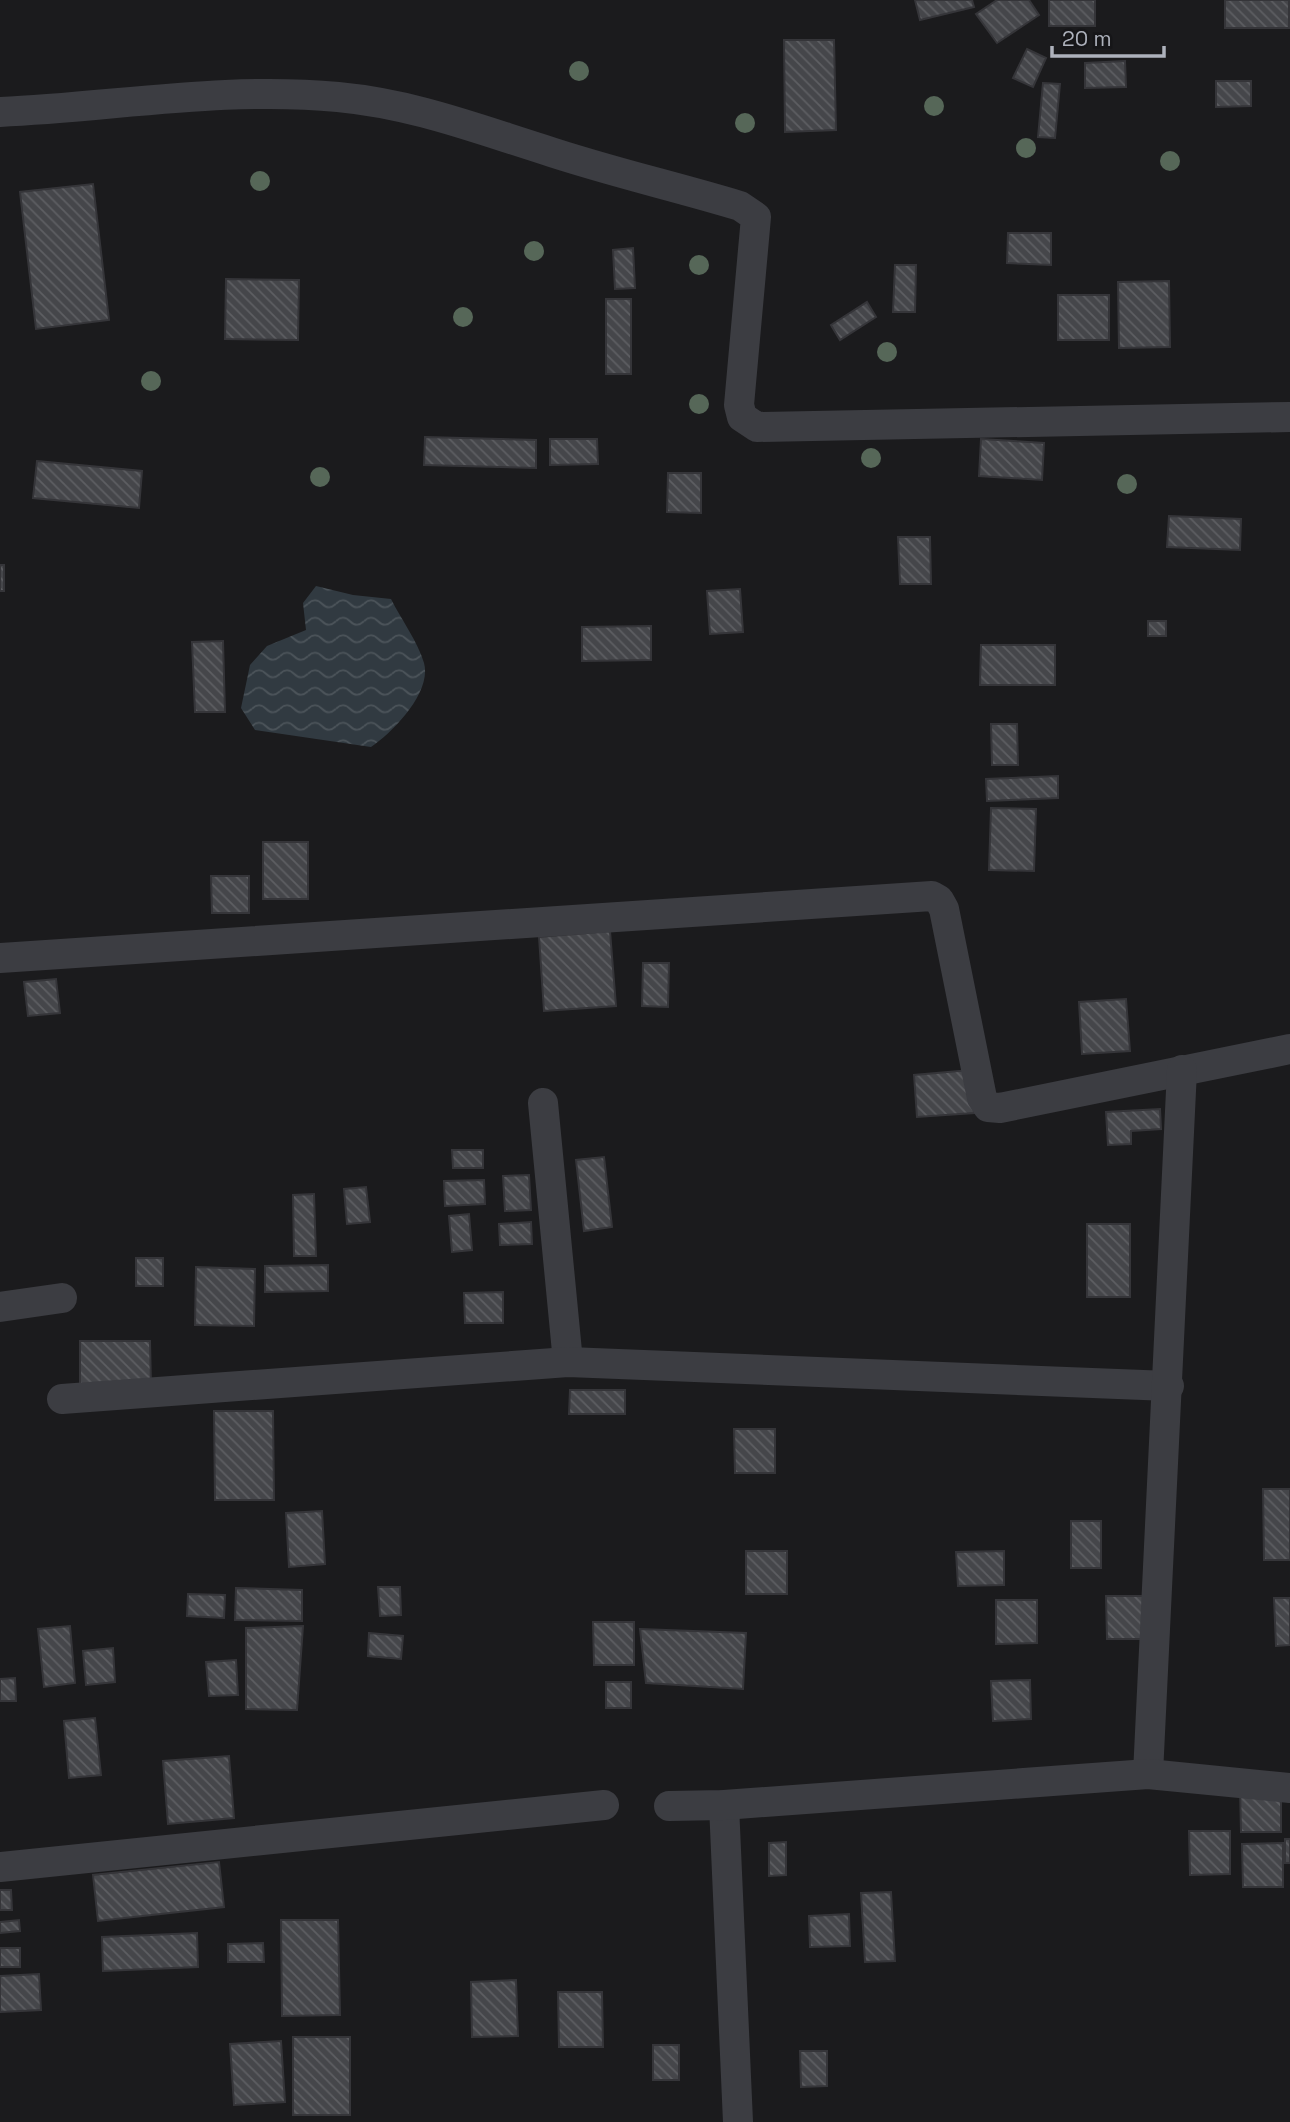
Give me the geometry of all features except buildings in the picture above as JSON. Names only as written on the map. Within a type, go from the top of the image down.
[{"type":"street","points":[[0,112],[192,96],[266,94],[338,97],[412,108],[469,123],[542,150],[740,206],[755,217],[739,405],[742,417],[757,427],[1290,417]]},
{"type":"street","points":[[0,958],[932,896],[939,900],[944,909],[982,1098],[988,1107],[1000,1108],[1290,1049]]},
{"type":"street","points":[[1148,1774],[1169,1386],[1182,1070]]},
{"type":"street","points":[[543,1103],[568,1362]]},
{"type":"street","points":[[0,1307],[62,1298]]},
{"type":"street","points":[[62,1399],[568,1362],[1169,1386]]},
{"type":"street","points":[[668,1806],[723,1805],[1148,1774],[1290,1788]]},
{"type":"street","points":[[0,1867],[604,1805]]},
{"type":"street","points":[[723,1805],[738,2122]]},
{"type":"water","points":[[316,586],[353,595],[391,599],[414,639],[424,663],[425,674],[417,698],[390,732],[371,747],[255,730],[241,708],[250,665],[267,646],[306,630],[303,603]]}]
